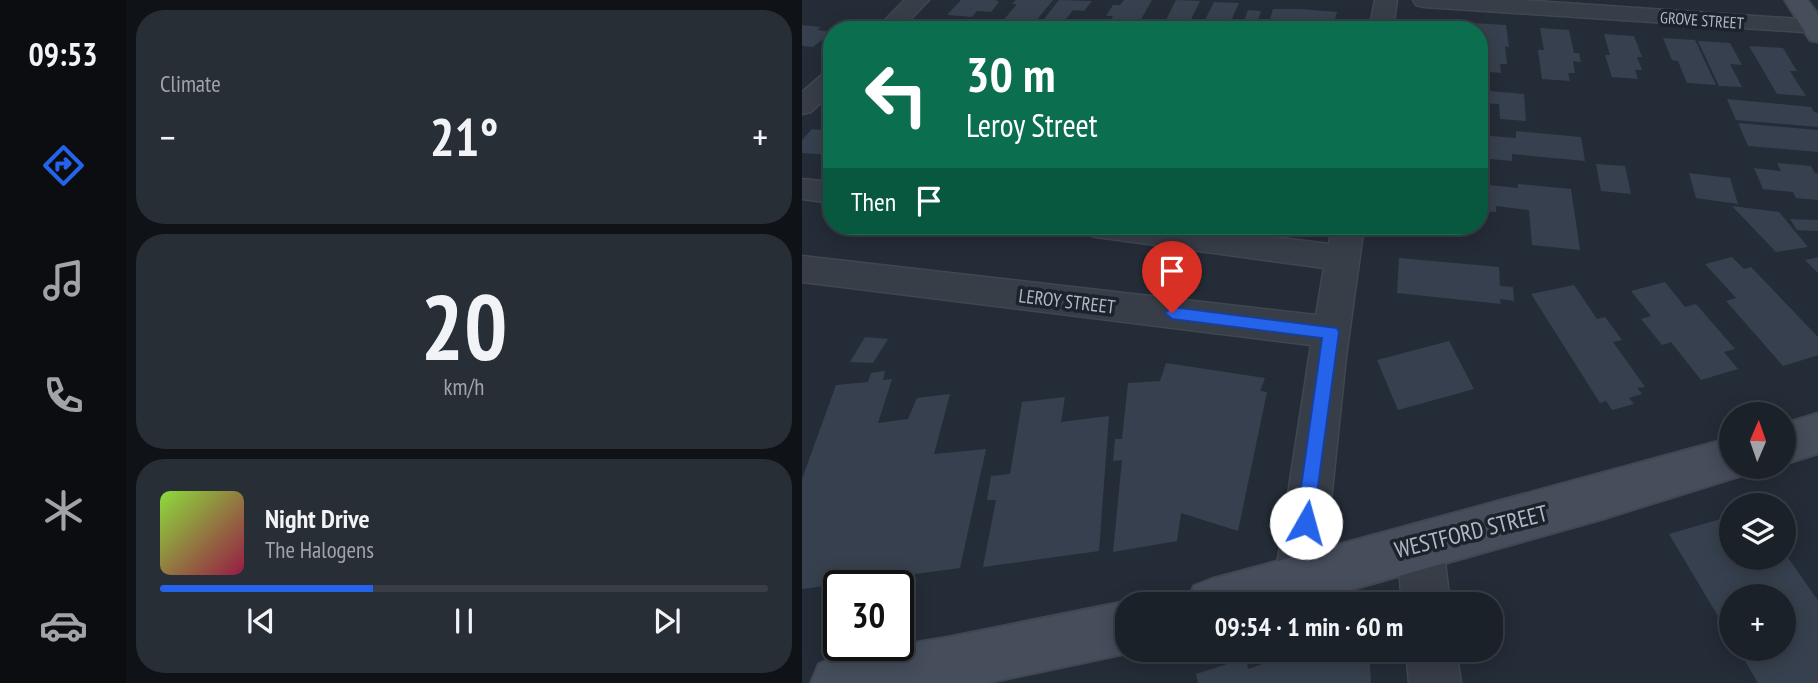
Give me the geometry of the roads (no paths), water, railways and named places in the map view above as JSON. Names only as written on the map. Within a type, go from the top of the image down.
[{"type":"main road","points":[[1796,0],[1816,31]]},
{"type":"main road","points":[[1796,440],[1819,433]]},
{"type":"main road","name":"WESTFORD STREET","points":[[1252,592],[1594,500],[1719,463]]},
{"type":"main road","points":[[838,683],[950,664],[1115,630]]},
{"type":"street","points":[[896,21],[918,0]]},
{"type":"street","points":[[1382,21],[1386,0]]},
{"type":"street","name":"GROVE STREET","points":[[1424,0],[1816,31]]},
{"type":"street","points":[[802,106],[823,87]]},
{"type":"street","points":[[802,189],[823,192]]},
{"type":"street","points":[[1237,235],[1346,242],[1331,332],[1298,578]]},
{"type":"street","name":"LEROY STREET","points":[[802,269],[1331,332]]},
{"type":"street","points":[[1420,545],[1425,592]]},
{"type":"street","points":[[1433,662],[1435,683]]}]
